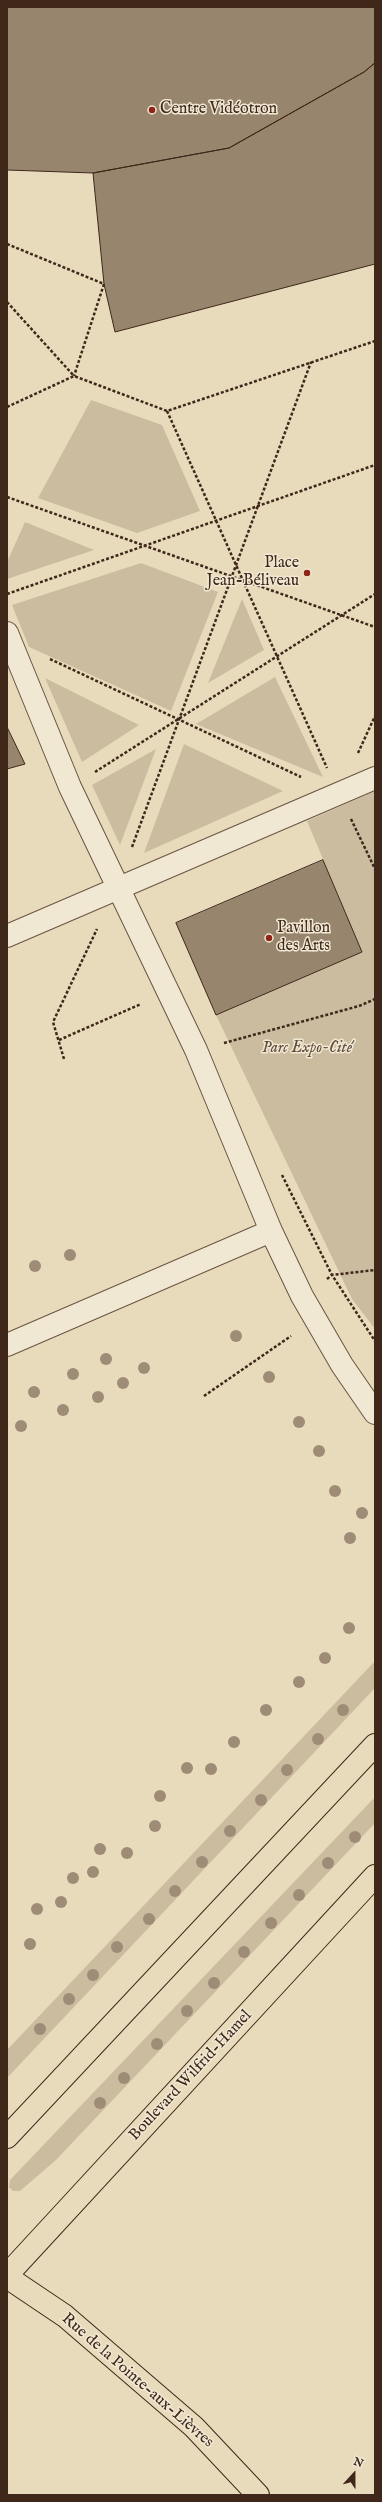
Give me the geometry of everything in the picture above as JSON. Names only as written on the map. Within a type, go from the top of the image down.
[{"type":"main road","points":[[7,2137],[375,1745]]},
{"type":"main road","name":"Boulevard Wilfrid-Hamel","points":[[7,2276],[375,1876]]},
{"type":"main road","name":"Rue de la Pointe-aux-Lièvres","points":[[7,2276],[65,2316],[194,2427],[258,2495]]},
{"type":"street","points":[[9,637],[70,787],[196,1050],[271,1231],[302,1296],[315,1319],[375,1413]]},
{"type":"street","points":[[7,936],[117,887],[339,795],[375,778]]},
{"type":"street","points":[[7,1345],[271,1231]]},
{"type":"path","points":[[7,244],[104,284],[74,376],[7,407]]},
{"type":"path","points":[[7,302],[74,376],[167,411],[375,341]]},
{"type":"path","points":[[64,1059],[53,1022],[117,887],[311,362]]},
{"type":"path","points":[[167,411],[339,795],[375,869]]},
{"type":"path","points":[[7,594],[375,465]]},
{"type":"path","points":[[7,497],[375,626]]},
{"type":"path","points":[[70,787],[277,658],[375,594]]},
{"type":"path","points":[[9,637],[339,795]]},
{"type":"path","points":[[59,1040],[168,992]]},
{"type":"path","points":[[218,1045],[359,1006],[375,998]]},
{"type":"path","points":[[280,1171],[332,1275],[375,1341]]},
{"type":"path","points":[[302,1296],[332,1275],[375,1270]]},
{"type":"path","points":[[204,1396],[315,1319]]},
{"type":"green space","points":[[91,400],[162,425],[200,511],[137,533],[38,498]]},
{"type":"green space","points":[[25,522],[94,550],[7,579],[7,562]]},
{"type":"green space","points":[[141,563],[218,592],[171,711],[29,647],[12,605]]},
{"type":"green space","points":[[242,599],[264,650],[208,683]]},
{"type":"green space","points":[[275,677],[323,777],[196,724]]},
{"type":"green space","points":[[45,678],[139,725],[82,762]]},
{"type":"green space","points":[[184,744],[283,791],[144,853]]},
{"type":"green space","points":[[156,749],[120,845],[92,785]]},
{"type":"green space","name":"Parc Expo-Cité","points":[[375,791],[375,1329],[352,1299],[216,1015],[362,952],[307,821]]},
{"type":"green space","points":[[375,1661],[375,1688],[7,2078],[7,2050]]},
{"type":"green space","points":[[375,1797],[375,1823],[56,2160],[20,2191],[13,2191],[9,2187],[10,2180]]},
{"type":"building","name":"Centre Vidéotron","points":[[7,7],[375,7],[375,63],[364,72],[229,148],[93,173],[7,170]]},
{"type":"building","points":[[375,63],[375,264],[115,332],[104,284],[93,173],[229,148],[364,72]]},
{"type":"building","points":[[7,727],[25,764],[7,769]]},
{"type":"building","name":"Pavillon des Arts","points":[[323,860],[362,952],[216,1015],[176,923]]},
{"type":"place","name":"Centre Vidéotron","points":[[152,110]]},
{"type":"place","name":"Place Jean-Béliveau","points":[[307,573]]},
{"type":"place","name":"Pavillon des Arts","points":[[269,938]]}]
